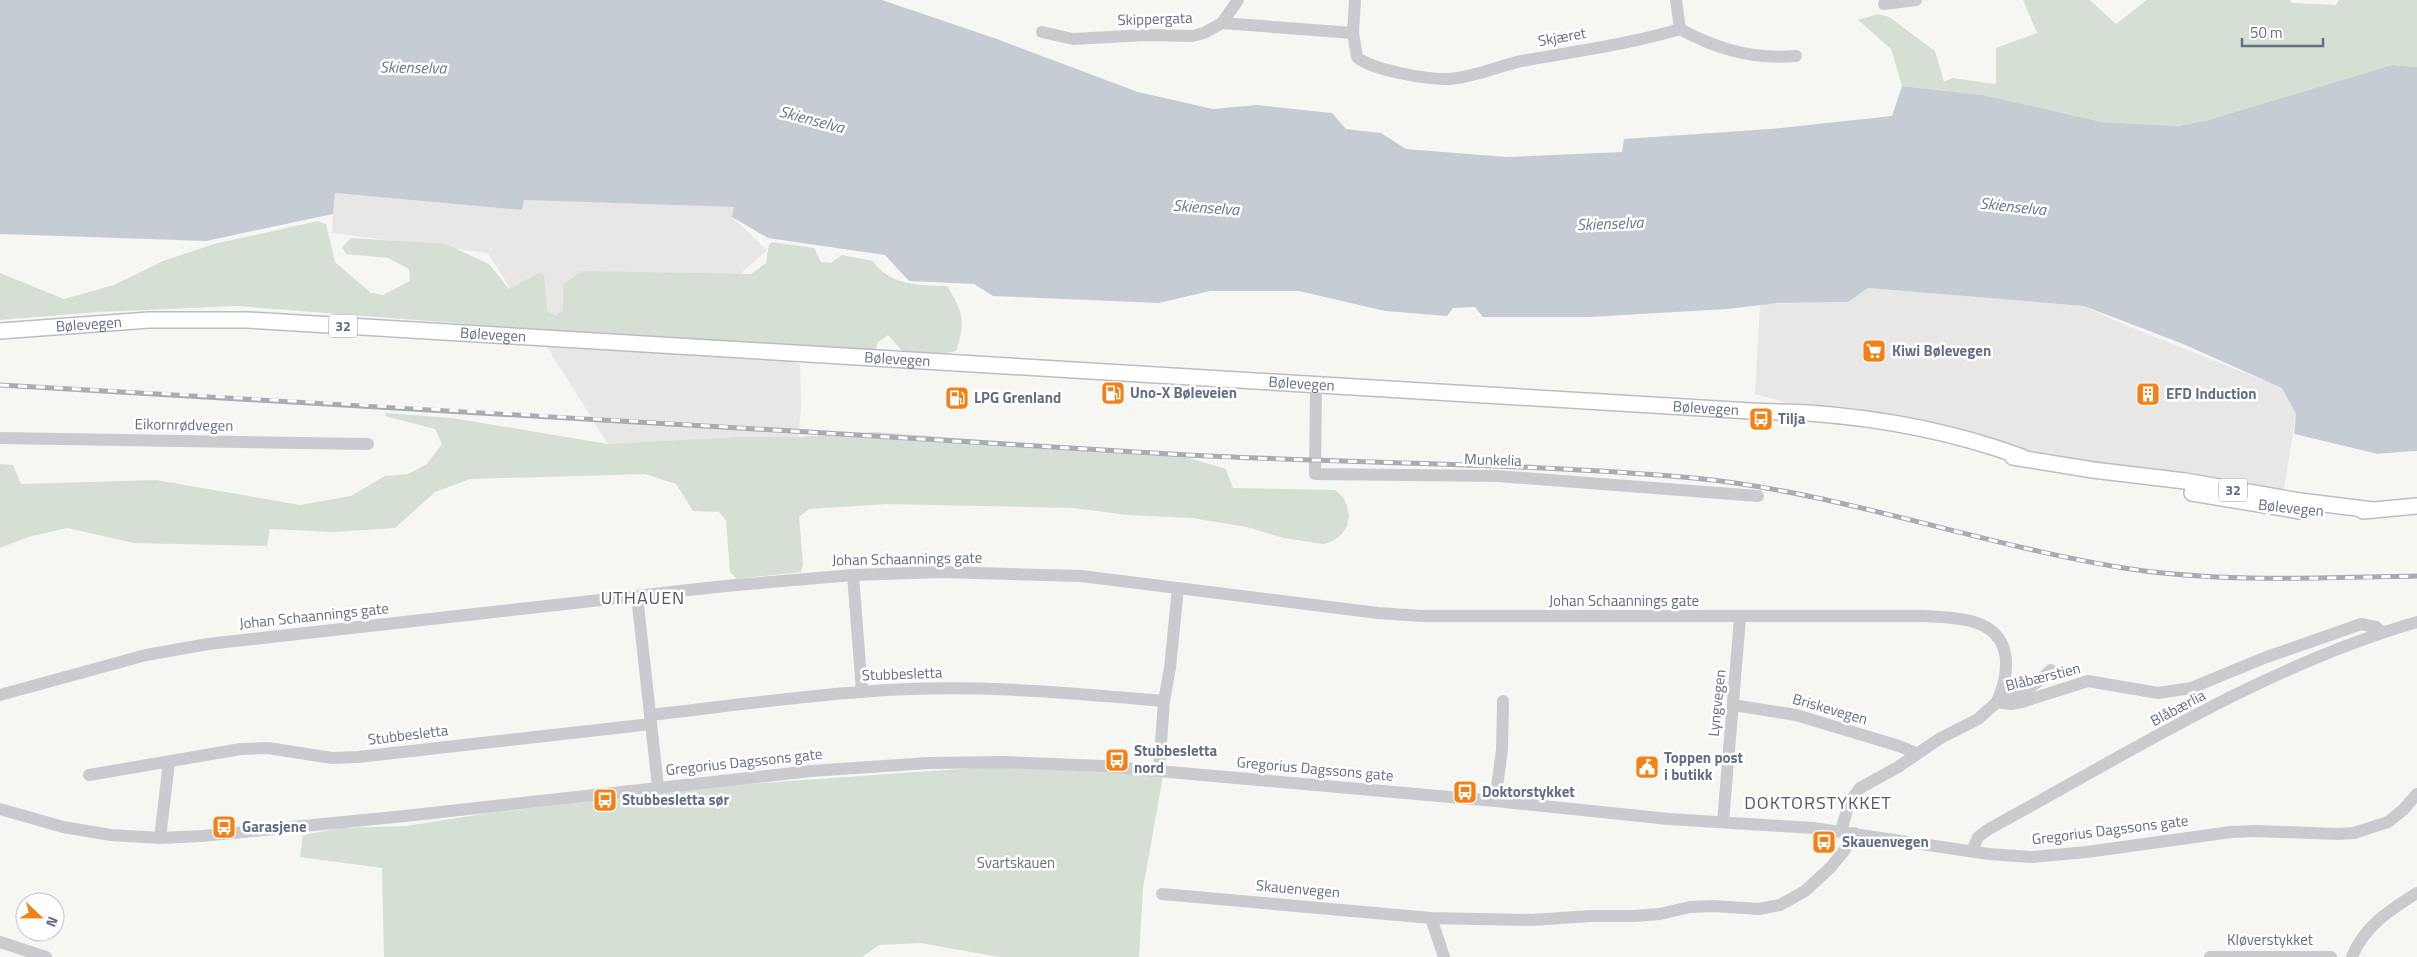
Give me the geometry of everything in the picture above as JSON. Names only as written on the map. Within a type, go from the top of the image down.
[{"type":"main road","name":"Bølevegen","points":[[0,331],[139,320],[216,318],[1795,414],[1806,418],[2003,456],[2022,457],[2093,470],[2124,480],[2275,508],[2347,513],[2417,506]]},
{"type":"street","points":[[1222,23],[1238,0]]},
{"type":"street","points":[[1222,23],[1353,33],[1355,0]]},
{"type":"street","points":[[1676,0],[1680,29],[1707,44],[1730,51],[1782,57],[1796,56]]},
{"type":"street","points":[[1884,4],[1916,0]]},
{"type":"street","name":"Skippergata","points":[[1042,32],[1073,39],[1147,35],[1192,36],[1204,33],[1222,23]]},
{"type":"street","name":"Skjæret","points":[[1353,33],[1355,52],[1361,60],[1422,78],[1447,79],[1484,73],[1525,60],[1558,56],[1680,29]]},
{"type":"street","name":"Munkelia","points":[[1316,385],[1315,474],[1497,476],[1758,496]]},
{"type":"street","name":"Eikornrødvegen","points":[[0,438],[368,444]]},
{"type":"street","name":"Johan Schaannings gate","points":[[0,695],[146,655],[184,647],[637,596],[853,575],[942,572],[1081,576],[1378,613],[1422,616],[1740,618],[1924,616],[1975,622],[1992,632],[2005,652],[2007,675],[1999,698]]},
{"type":"street","points":[[853,575],[862,691]]},
{"type":"street","points":[[1159,771],[1164,701],[1178,588]]},
{"type":"street","points":[[637,596],[658,787]]},
{"type":"street","name":"Lyngvegen","points":[[1723,822],[1740,618]]},
{"type":"street","name":"Blåbærlia","points":[[1972,851],[1978,837],[1989,829],[2184,722],[2271,678],[2381,632],[2417,622]]},
{"type":"street","name":"Blåbærstien","points":[[1847,832],[1853,795],[1860,788],[1889,773],[1939,739],[1978,719],[1999,698],[2011,704],[2022,702],[2088,681],[2114,684],[2141,691],[2171,692],[2209,681],[2361,624],[2376,627],[2381,632]]},
{"type":"street","points":[[1999,698],[2019,693],[2052,670]]},
{"type":"street","name":"Stubbesletta","points":[[89,775],[241,749],[268,748],[332,758],[358,757],[862,691],[960,688],[1039,690],[1164,701]]},
{"type":"street","points":[[1495,801],[1502,750],[1503,701]]},
{"type":"street","name":"Briskevegen","points":[[1733,705],[1796,715],[1899,746],[1916,753]]},
{"type":"street","points":[[160,838],[169,762]]},
{"type":"street","name":"Gregorius Dagssons gate","points":[[0,809],[63,827],[111,835],[160,838],[290,828],[840,768],[928,763],[1003,762],[1159,771],[1495,801],[1669,819],[1847,832],[2009,856],[2056,856],[2230,832],[2354,833],[2388,822],[2403,810],[2417,794]]},
{"type":"street","name":"Skauenvegen","points":[[1162,894],[1431,918],[1532,920],[1660,914],[1690,907],[1759,909],[1771,907],[1793,898],[1814,883],[1844,851],[1847,832]]},
{"type":"street","points":[[2352,957],[2365,933],[2377,921],[2417,893]]},
{"type":"street","points":[[1431,918],[1444,957]]},
{"type":"street","points":[[0,942],[46,957]]},
{"type":"street","name":"Kløverstykket","points":[[2210,957],[2331,957]]},
{"type":"shaded area","points":[[334,193],[522,210],[524,200],[734,207],[732,217],[767,250],[738,276],[730,344],[800,364],[801,407],[798,437],[734,437],[608,444],[488,253],[332,233]]},
{"type":"shaded area","points":[[1868,288],[2084,306],[2125,325],[2283,388],[2296,414],[2283,495],[2046,455],[1798,406],[1755,394],[1760,304],[1848,302]]},
{"type":"green space","points":[[2023,0],[2090,0],[2116,24],[2147,0],[2290,0],[2292,3],[2336,5],[2339,0],[2417,0],[2417,67],[2392,65],[2208,120],[2178,126],[2102,122],[1983,95],[1902,86],[1891,49],[1858,20],[1878,14],[1889,17],[1935,51],[1944,82],[1952,78],[1996,84],[1996,48],[2037,33]]},
{"type":"green space","points":[[318,221],[326,224],[335,262],[371,293],[383,295],[410,281],[409,269],[388,258],[346,254],[342,247],[351,238],[446,244],[489,264],[509,289],[539,273],[544,276],[547,311],[555,316],[563,310],[563,284],[583,271],[751,274],[766,263],[769,245],[772,242],[814,248],[821,262],[831,263],[842,255],[873,261],[880,269],[897,280],[916,284],[947,286],[960,310],[961,332],[956,351],[943,354],[903,352],[888,335],[878,342],[875,352],[713,343],[236,306],[98,312],[0,320],[0,273],[64,299],[114,285],[163,261],[214,244]]},
{"type":"green space","points":[[386,413],[452,418],[608,444],[734,437],[798,437],[875,432],[1176,454],[1226,469],[1233,488],[1335,490],[1343,497],[1349,516],[1347,526],[1341,535],[1333,541],[1323,544],[1284,538],[1247,527],[1192,518],[1127,515],[1074,508],[886,504],[809,509],[799,517],[803,563],[801,572],[737,579],[730,572],[726,521],[719,512],[693,511],[676,484],[645,474],[470,479],[435,492],[395,528],[334,532],[270,529],[267,546],[134,543],[67,528],[28,537],[0,548],[0,464],[13,465],[21,484],[156,480],[300,505],[351,496],[385,476],[408,474],[427,464],[442,444],[435,429],[385,416]]},
{"type":"green space","name":"Svartskauen","points":[[1002,766],[1163,776],[1143,888],[1139,957],[1000,957],[920,943],[879,945],[862,957],[384,957],[382,868],[300,857],[303,835],[341,828],[407,826],[489,813],[733,785]]},
{"type":"water","name":"Skienselva","points":[[0,0],[882,0],[997,39],[1138,92],[1213,109],[1257,105],[1332,113],[1346,129],[1381,133],[1406,149],[1506,157],[1622,152],[1624,139],[1770,129],[1892,116],[1902,86],[1983,95],[2102,122],[2178,126],[2208,120],[2392,65],[2417,67],[2417,451],[2377,454],[2294,434],[2296,414],[2282,388],[2183,344],[2084,306],[1868,288],[1848,302],[1778,303],[1727,309],[1589,317],[1483,317],[1475,307],[1453,308],[1447,316],[1385,311],[1299,291],[1210,291],[1159,303],[993,296],[974,284],[909,281],[885,255],[768,238],[732,217],[734,207],[524,200],[522,210],[335,193],[333,214],[206,241],[0,234]]},
{"type":"pier","points":[[2294,434],[2377,454],[2417,451],[2417,453],[2377,456],[2295,437]]},
{"type":"railway","points":[[0,385],[1170,454],[1498,466],[1694,478],[1802,495],[2070,558],[2160,573],[2233,578],[2417,576]]},
{"type":"place","name":"Kiwi Bølevegen","points":[[1874,351]]},
{"type":"place","name":"Uno-X Bøleveien","points":[[1113,393]]},
{"type":"place","name":"EFD Induction","points":[[2148,394]]},
{"type":"place","name":"LPG Grenland","points":[[957,398]]},
{"type":"place","name":"Tilja","points":[[1761,419]]},
{"type":"place","name":"Stubbesletta nord","points":[[1117,760]]},
{"type":"place","name":"Toppen post i butikk","points":[[1647,767]]},
{"type":"place","name":"Doktorstykket","points":[[1465,792]]},
{"type":"place","name":"Stubbesletta sør","points":[[605,800]]},
{"type":"place","name":"Garasjene","points":[[224,827]]},
{"type":"place","name":"Skauenvegen","points":[[1824,842]]},
{"type":"district","name":"UTHAUEN","points":[[643,598]]},
{"type":"district","name":"DOKTORSTYKKET","points":[[1818,803]]}]
